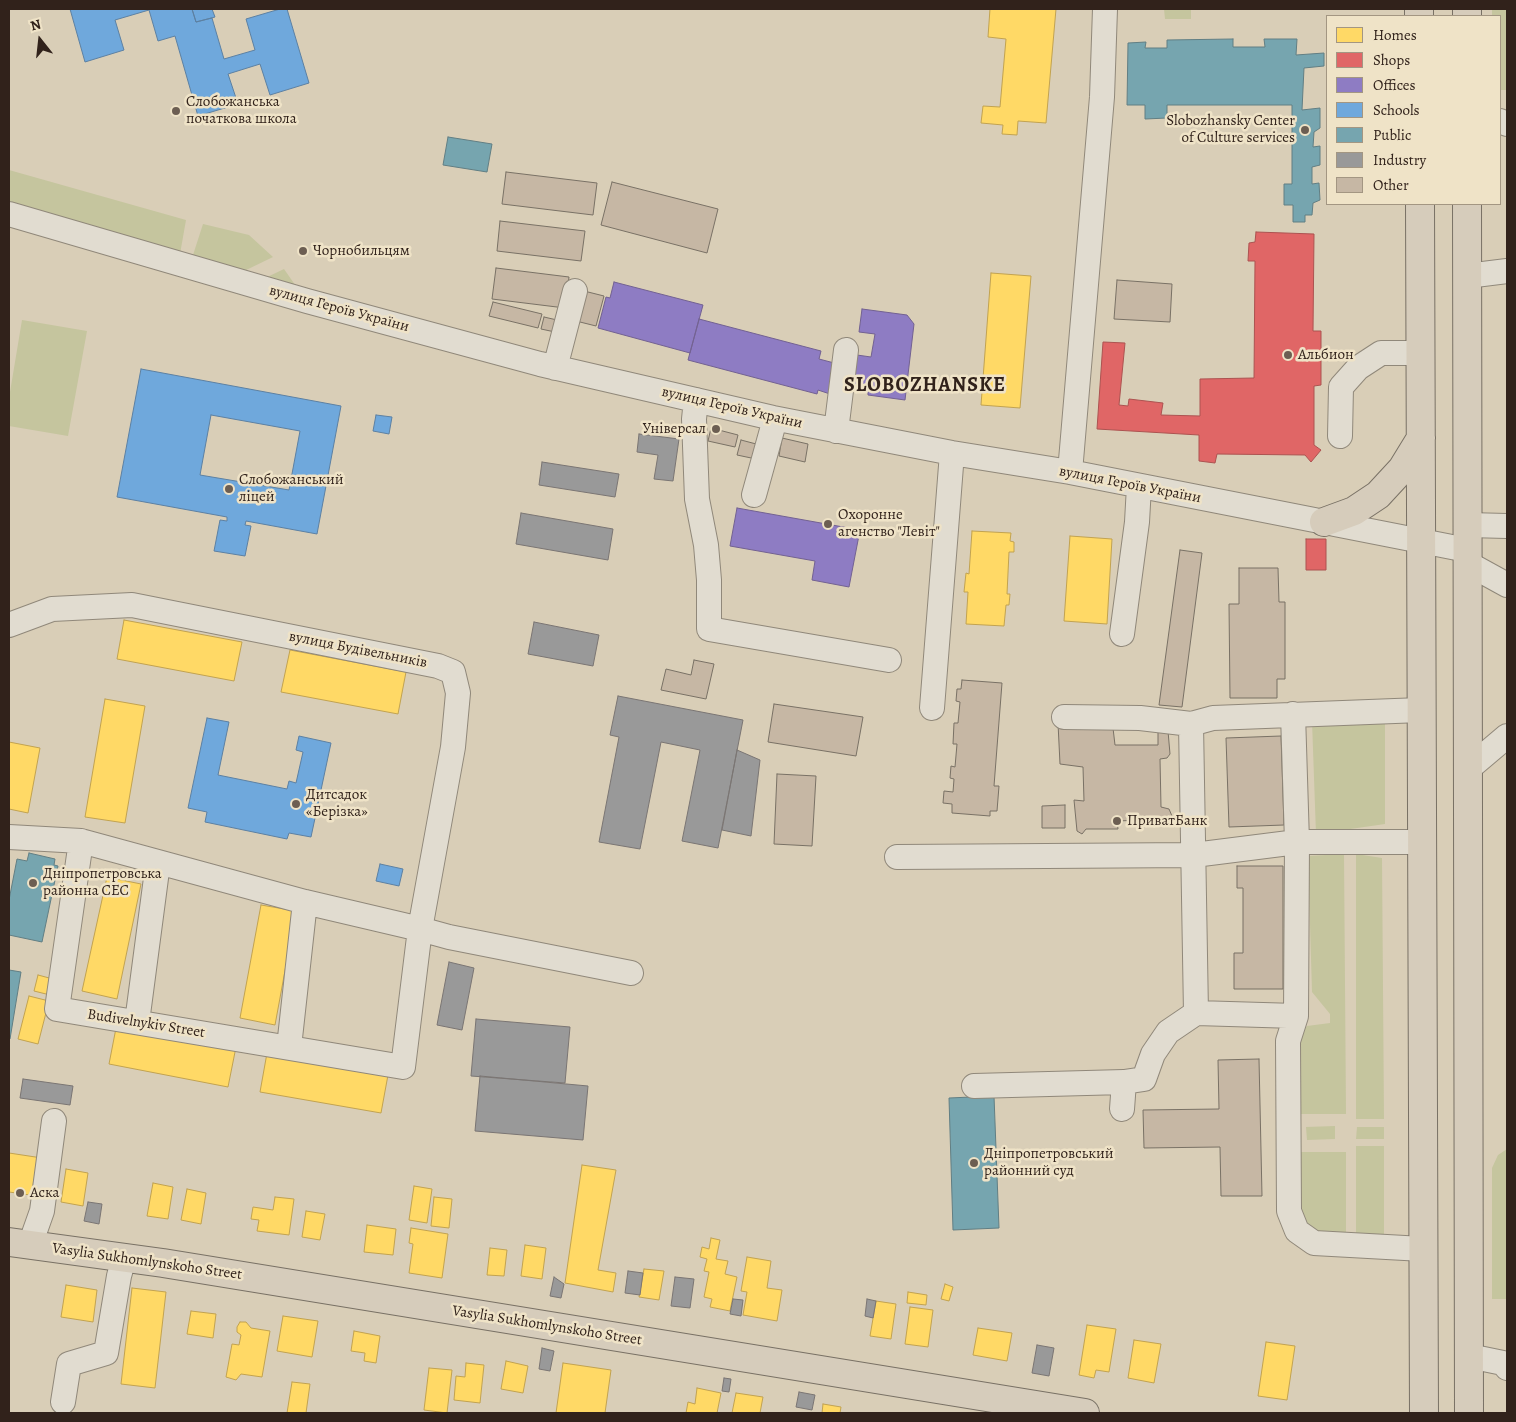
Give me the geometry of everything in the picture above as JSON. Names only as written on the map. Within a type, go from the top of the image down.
[{"type":"main road","points":[[1420,205],[1424,1413]]},
{"type":"main road","points":[[1467,205],[1469,1413]]},
{"type":"main road","points":[[1324,522],[1354,510],[1378,495],[1402,469],[1421,438]]},
{"type":"main road","name":"Vasylia Sukhomlynskoho Street","points":[[20,1243],[124,1258],[1085,1413]]},
{"type":"street","points":[[1070,472],[1102,96],[1105,9]]},
{"type":"street","name":"вулиця Героїв України","points":[[9,214],[307,301],[555,368],[773,418],[952,453],[1070,472],[1422,541],[1468,546]]},
{"type":"street","points":[[1467,276],[1507,272]]},
{"type":"street","points":[[555,368],[575,291]]},
{"type":"street","points":[[836,431],[846,350]]},
{"type":"street","points":[[1340,436],[1341,387],[1358,368],[1382,353],[1420,353]]},
{"type":"street","points":[[696,400],[694,419],[697,499],[706,545],[709,580],[709,629],[889,660]]},
{"type":"street","points":[[754,495],[772,430],[773,418]]},
{"type":"street","points":[[932,708],[952,453]]},
{"type":"street","points":[[1122,634],[1137,522],[1139,486]]},
{"type":"street","points":[[1507,526],[1468,546],[1507,585]]},
{"type":"street","name":"вулиця Будівельників","points":[[9,625],[52,610],[132,605],[438,666],[453,672],[458,693],[453,747],[420,929],[403,1067],[289,1047]]},
{"type":"street","points":[[1064,717],[1140,718],[1191,724],[1213,718],[1421,710]]},
{"type":"street","points":[[1293,714],[1297,842],[1296,1016],[1288,1041],[1289,1211],[1297,1231],[1314,1243],[1423,1249]]},
{"type":"street","points":[[1191,724],[1196,1013]]},
{"type":"street","points":[[1468,769],[1507,736]]},
{"type":"street","points":[[9,837],[82,841],[305,902],[450,937],[631,973]]},
{"type":"street","name":"Budivelnykiv Street","points":[[82,841],[57,1010],[289,1047]]},
{"type":"street","points":[[897,856],[1194,855],[1297,842],[1421,842]]},
{"type":"street","points":[[137,1022],[158,863]]},
{"type":"street","points":[[289,1047],[305,902]]},
{"type":"street","points":[[974,1086],[1124,1082],[1144,1079],[1153,1054],[1168,1032],[1196,1013],[1296,1016]]},
{"type":"street","points":[[1122,1109],[1124,1082]]},
{"type":"street","points":[[20,1243],[42,1211],[54,1120]]},
{"type":"street","points":[[63,1402],[69,1364],[106,1353],[119,1276],[124,1258]]},
{"type":"street","points":[[1469,1356],[1504,1363],[1507,1368]]},
{"type":"green space","points":[[1164,9],[1191,9],[1191,19],[1165,19]]},
{"type":"green space","points":[[1492,9],[1507,9],[1507,90],[1501,90],[1501,15],[1492,15]]},
{"type":"green space","points":[[9,170],[186,220],[180,254],[9,204]]},
{"type":"green space","points":[[203,224],[249,235],[273,257],[240,273],[193,255]]},
{"type":"green space","points":[[284,269],[300,292],[259,281]]},
{"type":"green space","points":[[22,320],[87,331],[68,436],[9,426],[9,398]]},
{"type":"green space","points":[[1385,719],[1385,824],[1316,834],[1312,721]]},
{"type":"green space","points":[[1344,854],[1346,1114],[1296,1114],[1300,1034],[1307,1026],[1330,1023],[1330,1014],[1312,992],[1308,856]]},
{"type":"green space","points":[[1356,854],[1382,858],[1384,1119],[1356,1119]]},
{"type":"green space","points":[[1335,1126],[1335,1139],[1307,1140],[1306,1127]]},
{"type":"green space","points":[[1357,1127],[1384,1127],[1384,1139],[1356,1139]]},
{"type":"green space","points":[[1356,1146],[1384,1146],[1384,1241],[1356,1241]]},
{"type":"green space","points":[[1507,1149],[1507,1299],[1492,1299],[1492,1168],[1498,1155]]},
{"type":"green space","points":[[1297,1152],[1346,1152],[1346,1240],[1334,1240],[1301,1223]]},
{"type":"building: Homes","points":[[990,9],[1056,9],[1046,123],[1018,121],[1017,135],[1002,134],[1003,125],[981,123],[983,106],[1000,107],[1006,39],[988,37]]},
{"type":"building: Homes","points":[[991,273],[1031,276],[1020,408],[981,405]]},
{"type":"building: Homes","points":[[972,531],[1011,533],[1010,541],[1014,542],[1014,552],[1009,552],[1007,594],[1010,594],[1009,605],[1006,605],[1004,626],[966,624],[968,592],[964,592],[966,573],[969,574]]},
{"type":"building: Homes","points":[[1070,536],[1112,539],[1107,624],[1064,621]]},
{"type":"building: Homes","points":[[124,620],[242,642],[234,681],[117,659]]},
{"type":"building: Homes","points":[[290,650],[406,672],[398,714],[281,692]]},
{"type":"building: Homes","points":[[105,699],[145,706],[125,823],[85,817]]},
{"type":"building: Homes","points":[[9,742],[40,748],[28,813],[9,809]]},
{"type":"building: Homes","points":[[107,877],[141,884],[117,999],[82,991]]},
{"type":"building: Homes","points":[[261,905],[296,911],[275,1025],[240,1018]]},
{"type":"building: Homes","points":[[38,975],[53,979],[50,995],[34,991]]},
{"type":"building: Homes","points":[[29,996],[49,1001],[38,1044],[18,1039]]},
{"type":"building: Homes","points":[[117,1023],[236,1047],[228,1087],[109,1064]]},
{"type":"building: Homes","points":[[267,1053],[388,1075],[381,1113],[260,1092]]},
{"type":"building: Homes","points":[[9,1153],[42,1158],[37,1196],[9,1192]]},
{"type":"building: Homes","points":[[582,1165],[616,1170],[598,1270],[616,1273],[613,1292],[565,1283]]},
{"type":"building: Homes","points":[[66,1169],[88,1173],[83,1206],[61,1202]]},
{"type":"building: Homes","points":[[153,1183],[173,1187],[168,1219],[147,1216]]},
{"type":"building: Homes","points":[[414,1186],[432,1189],[427,1223],[409,1220]]},
{"type":"building: Homes","points":[[187,1189],[206,1193],[201,1224],[181,1220]]},
{"type":"building: Homes","points":[[275,1197],[294,1199],[289,1235],[257,1231],[259,1220],[251,1219],[253,1207],[273,1210]]},
{"type":"building: Homes","points":[[434,1197],[452,1199],[449,1228],[431,1226]]},
{"type":"building: Homes","points":[[306,1211],[325,1214],[320,1240],[302,1237]]},
{"type":"building: Homes","points":[[367,1225],[396,1229],[393,1255],[364,1252]]},
{"type":"building: Homes","points":[[411,1228],[448,1234],[442,1278],[409,1273],[413,1244],[409,1243]]},
{"type":"building: Homes","points":[[711,1238],[720,1240],[716,1259],[728,1261],[725,1274],[737,1277],[730,1311],[710,1307],[712,1299],[704,1297],[709,1272],[704,1271],[707,1259],[700,1257],[702,1247],[709,1249]]},
{"type":"building: Homes","points":[[525,1245],[546,1248],[542,1279],[521,1276]]},
{"type":"building: Homes","points":[[490,1248],[507,1250],[504,1276],[487,1275]]},
{"type":"building: Homes","points":[[747,1257],[771,1261],[767,1288],[782,1290],[777,1321],[743,1315],[747,1292],[741,1291]]},
{"type":"building: Homes","points":[[644,1269],[664,1271],[659,1300],[639,1297]]},
{"type":"building: Homes","points":[[945,1284],[953,1287],[949,1301],[941,1299]]},
{"type":"building: Homes","points":[[66,1285],[97,1290],[93,1322],[61,1317]]},
{"type":"building: Homes","points":[[132,1288],[166,1292],[155,1388],[121,1384]]},
{"type":"building: Homes","points":[[908,1292],[927,1295],[926,1305],[907,1303]]},
{"type":"building: Homes","points":[[876,1301],[896,1304],[891,1339],[870,1336]]},
{"type":"building: Homes","points":[[910,1307],[933,1310],[928,1347],[905,1344]]},
{"type":"building: Homes","points":[[191,1311],[216,1314],[213,1338],[187,1334]]},
{"type":"building: Homes","points":[[283,1316],[318,1321],[312,1357],[277,1351]]},
{"type":"building: Homes","points":[[240,1322],[246,1322],[251,1328],[270,1331],[262,1377],[241,1374],[236,1380],[226,1377],[232,1344],[239,1345],[241,1335],[237,1332],[237,1327]]},
{"type":"building: Homes","points":[[1087,1325],[1116,1329],[1109,1372],[1096,1370],[1094,1378],[1079,1375]]},
{"type":"building: Homes","points":[[978,1328],[1012,1333],[1007,1361],[973,1355]]},
{"type":"building: Homes","points":[[354,1331],[380,1336],[376,1363],[364,1361],[365,1353],[351,1351]]},
{"type":"building: Homes","points":[[1134,1340],[1161,1344],[1154,1383],[1128,1378]]},
{"type":"building: Homes","points":[[1266,1342],[1295,1346],[1287,1400],[1258,1396]]},
{"type":"building: Homes","points":[[506,1361],[528,1366],[523,1393],[501,1389]]},
{"type":"building: Homes","points":[[466,1363],[484,1365],[480,1403],[454,1400],[456,1376],[465,1377]]},
{"type":"building: Homes","points":[[563,1363],[611,1370],[605,1413],[556,1413]]},
{"type":"building: Homes","points":[[429,1368],[452,1370],[447,1413],[424,1410]]},
{"type":"building: Homes","points":[[292,1382],[310,1384],[306,1413],[287,1413]]},
{"type":"building: Homes","points":[[697,1388],[721,1393],[717,1413],[686,1413],[688,1402],[695,1404]]},
{"type":"building: Homes","points":[[736,1393],[763,1397],[760,1413],[732,1413]]},
{"type":"building: Homes","points":[[823,1404],[841,1407],[840,1413],[822,1413]]},
{"type":"building: Shops","name":"Альбион","points":[[1256,232],[1314,234],[1313,331],[1321,331],[1321,385],[1314,386],[1314,445],[1321,450],[1311,462],[1305,455],[1217,454],[1215,463],[1199,461],[1199,435],[1097,429],[1103,342],[1125,343],[1119,405],[1128,406],[1129,399],[1163,403],[1161,415],[1200,416],[1200,379],[1254,378],[1255,261],[1248,261],[1249,243],[1255,242]]},
{"type":"building: Shops","points":[[1306,539],[1326,539],[1326,570],[1306,570]]},
{"type":"building: Offices","points":[[614,282],[703,305],[690,353],[598,328],[606,297],[610,298]]},
{"type":"building: Offices","points":[[862,309],[907,315],[914,324],[905,400],[868,395],[868,392],[852,390],[857,355],[871,357],[875,334],[859,332]]},
{"type":"building: Offices","points":[[699,319],[821,351],[819,359],[838,364],[830,394],[818,390],[817,394],[688,360]]},
{"type":"building: Offices","points":[[737,508],[860,530],[849,587],[812,580],[815,561],[730,546]]},
{"type":"building: Schools","points":[[70,9],[192,9],[196,22],[212,18],[224,59],[255,50],[246,19],[280,9],[287,9],[309,83],[270,95],[260,64],[228,74],[238,104],[198,116],[175,36],[158,41],[149,10],[115,20],[124,50],[85,62]]},
{"type":"building: Schools","points":[[192,9],[212,9],[215,17],[196,22]]},
{"type":"building: Schools","points":[[141,369],[341,406],[317,534],[246,521],[245,525],[251,526],[245,556],[214,551],[220,520],[227,521],[227,517],[117,497]],"holes":[[[211,415],[300,431],[289,490],[200,475]]]},
{"type":"building: Schools","points":[[376,415],[392,417],[389,434],[373,431]]},
{"type":"building: Schools","points":[[207,718],[229,722],[218,775],[287,789],[289,781],[296,783],[303,752],[296,750],[299,736],[331,743],[311,837],[289,833],[287,839],[205,822],[207,812],[188,808]]},
{"type":"building: Schools","points":[[380,864],[403,869],[399,886],[376,881]]},
{"type":"building: Public","name":"Slobozhansky Center of Culture services","points":[[1233,39],[1233,47],[1265,47],[1264,39],[1297,39],[1296,55],[1324,53],[1324,66],[1304,68],[1302,110],[1320,108],[1320,128],[1314,132],[1313,147],[1320,146],[1320,165],[1312,167],[1312,184],[1319,183],[1320,200],[1313,203],[1312,215],[1305,215],[1305,222],[1293,222],[1293,205],[1284,205],[1284,184],[1292,184],[1292,105],[1167,105],[1167,118],[1145,119],[1145,105],[1127,105],[1128,43],[1146,42],[1145,48],[1167,48],[1167,40]]},
{"type":"building: Public","points":[[448,137],[492,144],[487,172],[443,165]]},
{"type":"building: Public","name":"Дніпропетровська районна СЕС","points":[[29,853],[55,859],[54,865],[58,866],[42,942],[9,935],[9,900],[17,859],[27,861]]},
{"type":"building: Public","points":[[9,970],[21,972],[10,1039],[9,1039]]},
{"type":"building: Public","name":"Дніпропетровський районний суд","points":[[994,1096],[999,1228],[953,1230],[949,1098]]},
{"type":"building: Industry","points":[[639,434],[679,439],[673,481],[654,479],[658,455],[637,452]]},
{"type":"building: Industry","points":[[542,462],[619,474],[615,497],[539,485]]},
{"type":"building: Industry","points":[[521,513],[613,529],[608,560],[516,544]]},
{"type":"building: Industry","points":[[534,622],[599,635],[593,666],[528,654]]},
{"type":"building: Industry","points":[[618,696],[743,720],[718,848],[682,841],[700,750],[661,742],[640,849],[599,842],[619,737],[610,735]]},
{"type":"building: Industry","points":[[737,750],[760,760],[751,836],[722,830]]},
{"type":"building: Industry","points":[[449,962],[474,968],[462,1030],[437,1025]]},
{"type":"building: Industry","points":[[476,1019],[570,1027],[565,1083],[471,1076]]},
{"type":"building: Industry","points":[[480,1076],[588,1086],[583,1140],[475,1131]]},
{"type":"building: Industry","points":[[23,1079],[73,1086],[70,1105],[20,1098]]},
{"type":"building: Industry","points":[[88,1202],[102,1204],[99,1224],[84,1221]]},
{"type":"building: Industry","points":[[628,1271],[643,1273],[640,1295],[625,1293]]},
{"type":"building: Industry","points":[[554,1277],[564,1284],[561,1298],[550,1296]]},
{"type":"building: Industry","points":[[675,1277],[694,1279],[690,1308],[671,1306]]},
{"type":"building: Industry","points":[[733,1299],[743,1300],[741,1316],[730,1314]]},
{"type":"building: Industry","points":[[867,1299],[876,1301],[873,1318],[865,1316]]},
{"type":"building: Industry","points":[[1037,1345],[1054,1348],[1049,1376],[1032,1373]]},
{"type":"building: Industry","points":[[542,1348],[554,1351],[550,1371],[539,1369]]},
{"type":"building: Industry","points":[[724,1378],[731,1379],[729,1392],[722,1391]]},
{"type":"building: Industry","points":[[799,1392],[815,1395],[812,1410],[796,1407]]},
{"type":"building: Other","points":[[506,172],[597,183],[593,215],[502,204]]},
{"type":"building: Other","points":[[612,182],[718,209],[707,253],[601,225]]},
{"type":"building: Other","points":[[500,221],[585,231],[581,261],[497,251]]},
{"type":"building: Other","points":[[496,268],[569,277],[565,308],[492,299]]},
{"type":"building: Other","points":[[1117,280],[1172,284],[1170,322],[1114,319]]},
{"type":"building: Other","points":[[584,291],[604,296],[596,326],[576,321]]},
{"type":"building: Other","points":[[493,302],[542,314],[538,328],[489,316]]},
{"type":"building: Other","points":[[544,317],[557,320],[555,332],[541,329]]},
{"type":"building: Other","points":[[711,428],[738,435],[735,447],[708,441]]},
{"type":"building: Other","points":[[782,438],[808,444],[805,462],[779,456]]},
{"type":"building: Other","points":[[741,440],[760,445],[756,459],[737,455]]},
{"type":"building: Other","points":[[1180,550],[1202,553],[1182,707],[1159,705]]},
{"type":"building: Other","points":[[1239,568],[1278,568],[1279,602],[1285,602],[1285,679],[1277,679],[1277,698],[1230,698],[1229,604],[1239,604]]},
{"type":"building: Other","points":[[694,660],[714,664],[706,699],[661,690],[666,669],[691,675]]},
{"type":"building: Other","points":[[962,680],[1002,683],[994,786],[999,786],[997,811],[990,811],[990,816],[952,813],[952,804],[943,803],[944,791],[953,792],[954,779],[950,778],[951,766],[955,767],[957,744],[953,744],[954,723],[958,723],[960,702],[956,701],[957,689],[961,689]]},
{"type":"building: Other","points":[[774,704],[863,717],[856,756],[768,742]]},
{"type":"building: Other","points":[[1058,723],[1113,728],[1115,745],[1158,745],[1158,732],[1168,731],[1170,754],[1167,758],[1160,759],[1161,807],[1169,809],[1172,816],[1166,819],[1117,821],[1118,829],[1086,829],[1082,834],[1077,831],[1074,800],[1084,801],[1083,767],[1060,764]]},
{"type":"building: Other","points":[[1281,736],[1284,825],[1229,827],[1226,738]]},
{"type":"building: Other","points":[[777,774],[816,776],[812,846],[774,844]]},
{"type":"building: Other","points":[[1065,805],[1065,828],[1042,828],[1042,806]]},
{"type":"building: Other","points":[[1237,866],[1283,866],[1283,989],[1234,989],[1234,953],[1243,953],[1243,888],[1237,888]]},
{"type":"building: Other","points":[[1259,1059],[1262,1196],[1221,1196],[1220,1147],[1144,1148],[1143,1110],[1219,1109],[1218,1060]]},
{"type":"place","name":"Cлобожанська початкова школа","points":[[176,111]]},
{"type":"place","name":"Slobozhansky Center of Culture services","points":[[1305,130]]},
{"type":"place","name":"Чорнобильцям","points":[[303,251]]},
{"type":"place","name":"Альбион","points":[[1288,355]]},
{"type":"place","name":"Універсал","points":[[716,429]]},
{"type":"place","name":"Слобожанський ліцей","points":[[229,489]]},
{"type":"place","name":"Охоронне агенство \"Левіт\"","points":[[828,524]]},
{"type":"place","name":"Дитсадок «Берізка»","points":[[296,804]]},
{"type":"place","name":"ПриватБанк","points":[[1117,821]]},
{"type":"place","name":"Дніпропетровська районна СЕС","points":[[33,883]]},
{"type":"place","name":"Дніпропетровський районний суд","points":[[974,1163]]},
{"type":"place","name":"Аска","points":[[20,1193]]},
{"type":"district","name":"SLOBOZHANSKE","points":[[925,386]]}]
